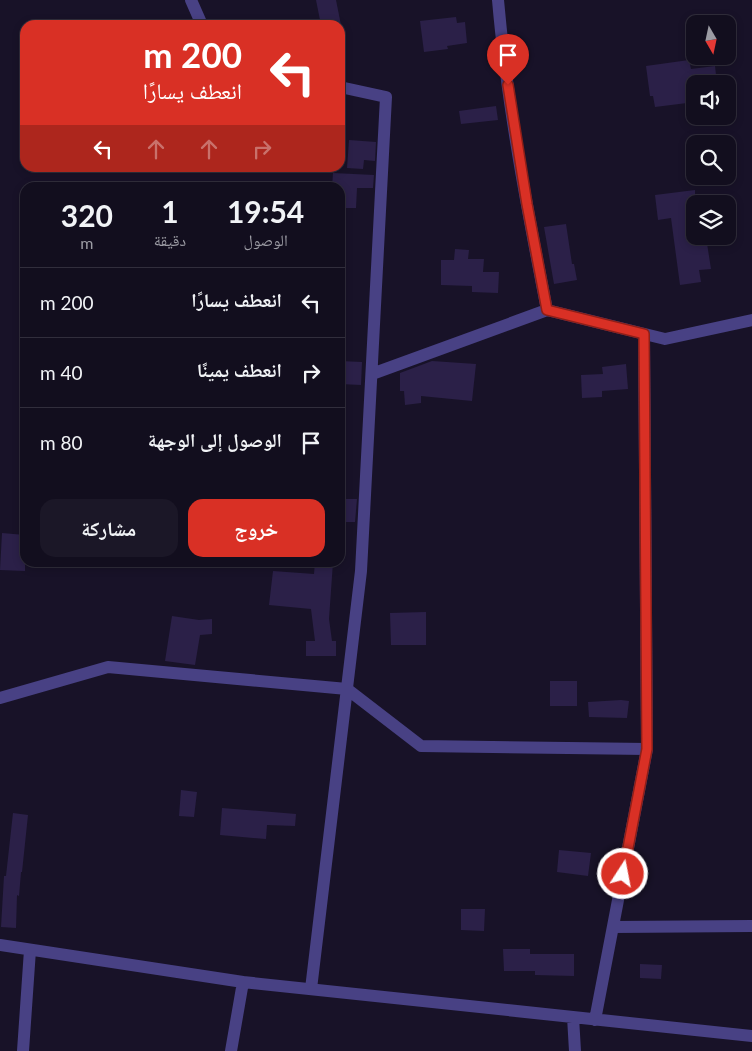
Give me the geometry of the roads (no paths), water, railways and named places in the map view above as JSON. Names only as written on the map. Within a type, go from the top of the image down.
[{"type":"street","points":[[191,0],[200,20]]},
{"type":"street","points":[[498,0],[502,46],[527,204],[547,310]]},
{"type":"street","points":[[311,989],[361,571],[386,96],[345,89]]},
{"type":"street","points":[[372,374],[547,310],[665,339],[752,320]]},
{"type":"street","points":[[596,1020],[647,749],[644,334]]},
{"type":"street","points":[[0,698],[108,667],[347,689],[421,746],[647,749]]},
{"type":"street","points":[[613,928],[752,926]]},
{"type":"street","points":[[0,945],[244,982],[752,1036]]},
{"type":"street","points":[[22,1051],[30,950]]},
{"type":"street","points":[[230,1051],[244,982]]},
{"type":"street","points":[[573,1017],[575,1051]]}]
